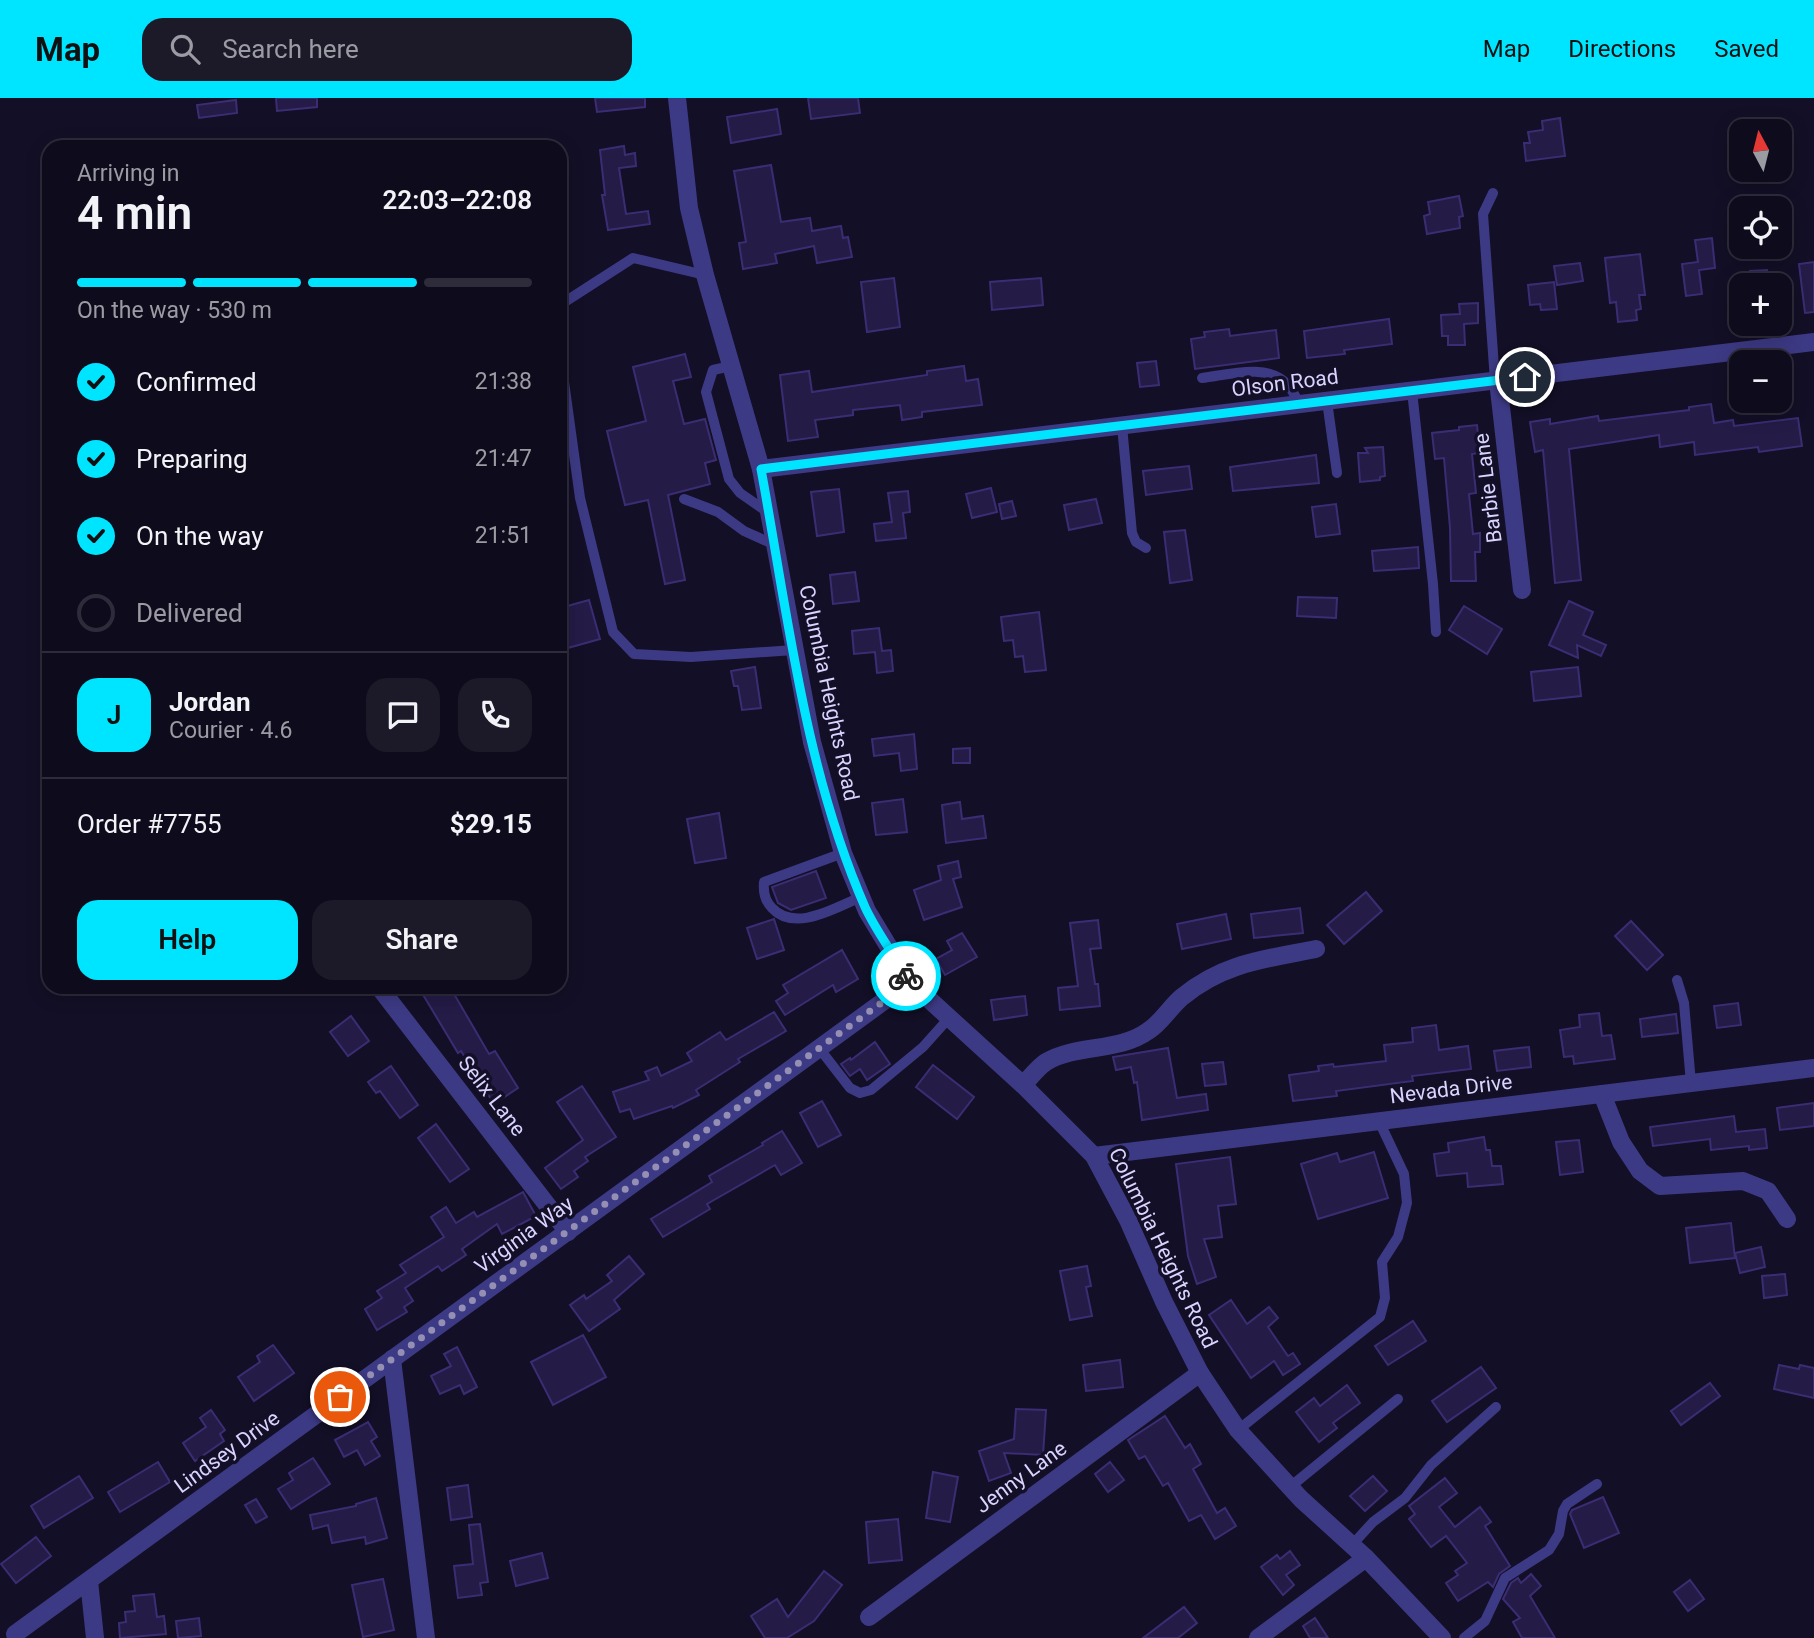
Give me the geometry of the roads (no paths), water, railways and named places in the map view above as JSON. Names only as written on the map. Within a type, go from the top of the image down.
[{"type":"street","name":"Columbia Heights Road","points":[[677,98],[689,208],[705,275],[761,469],[812,742],[843,853],[867,911],[910,982],[1023,1085],[1094,1156],[1128,1220],[1164,1302],[1200,1373],[1238,1430],[1290,1487],[1366,1558],[1442,1638]]},
{"type":"street","name":"Olson Road","points":[[761,469],[1814,342]]},
{"type":"street","name":"Barbie Lane","points":[[1497,381],[1522,590]]},
{"type":"street","points":[[1023,1085],[1045,1063],[1067,1054],[1125,1041],[1148,1032],[1180,999],[1209,977],[1246,963],[1316,949]]},
{"type":"street","name":"Virginia Way","points":[[392,1359],[910,982]]},
{"type":"street","name":"Selix Lane","points":[[384,994],[568,1232]]},
{"type":"street","name":"Nevada Drive","points":[[1094,1156],[1814,1068]]},
{"type":"street","points":[[1602,1094],[1621,1142],[1640,1171],[1660,1186],[1743,1181],[1768,1191],[1787,1219]]},
{"type":"street","points":[[392,1359],[426,1638]]},
{"type":"street","name":"Lindsey Drive","points":[[15,1634],[392,1359]]},
{"type":"street","name":"Jenny Lane","points":[[869,1617],[1200,1373]]},
{"type":"street","points":[[1258,1638],[1366,1558]]},
{"type":"street","points":[[89,1581],[95,1638]]},
{"type":"lane","points":[[1493,192],[1483,214],[1497,381]]},
{"type":"lane","points":[[567,300],[633,258],[705,275]]},
{"type":"lane","points":[[732,366],[713,370],[706,392],[729,479],[740,493],[769,513]]},
{"type":"lane","points":[[1202,378],[1259,371],[1287,384],[1300,404]]},
{"type":"lane","points":[[1412,391],[1436,632]]},
{"type":"lane","points":[[1327,401],[1337,473]]},
{"type":"lane","points":[[567,404],[580,498],[613,632],[634,654],[691,657],[794,650]]},
{"type":"lane","points":[[1122,426],[1132,533],[1136,542],[1146,548]]},
{"type":"lane","points":[[684,499],[718,512],[744,531],[775,546]]},
{"type":"lane","points":[[843,853],[764,882],[763,891],[768,904],[778,915],[795,919],[814,917],[861,897]]},
{"type":"lane","points":[[1677,980],[1684,1003],[1691,1083]]},
{"type":"lane","points":[[819,1048],[850,1088],[860,1093],[871,1090],[923,1047],[949,1018]]},
{"type":"lane","points":[[1238,1430],[1380,1317],[1385,1298],[1382,1262],[1398,1237],[1407,1203],[1404,1174],[1378,1121]]},
{"type":"lane","points":[[1290,1487],[1398,1399]]},
{"type":"lane","points":[[1352,1545],[1373,1522],[1405,1498],[1431,1465],[1496,1407]]},
{"type":"lane","points":[[1464,1638],[1485,1622],[1505,1578],[1549,1549],[1559,1534],[1567,1504],[1597,1484]]}]
